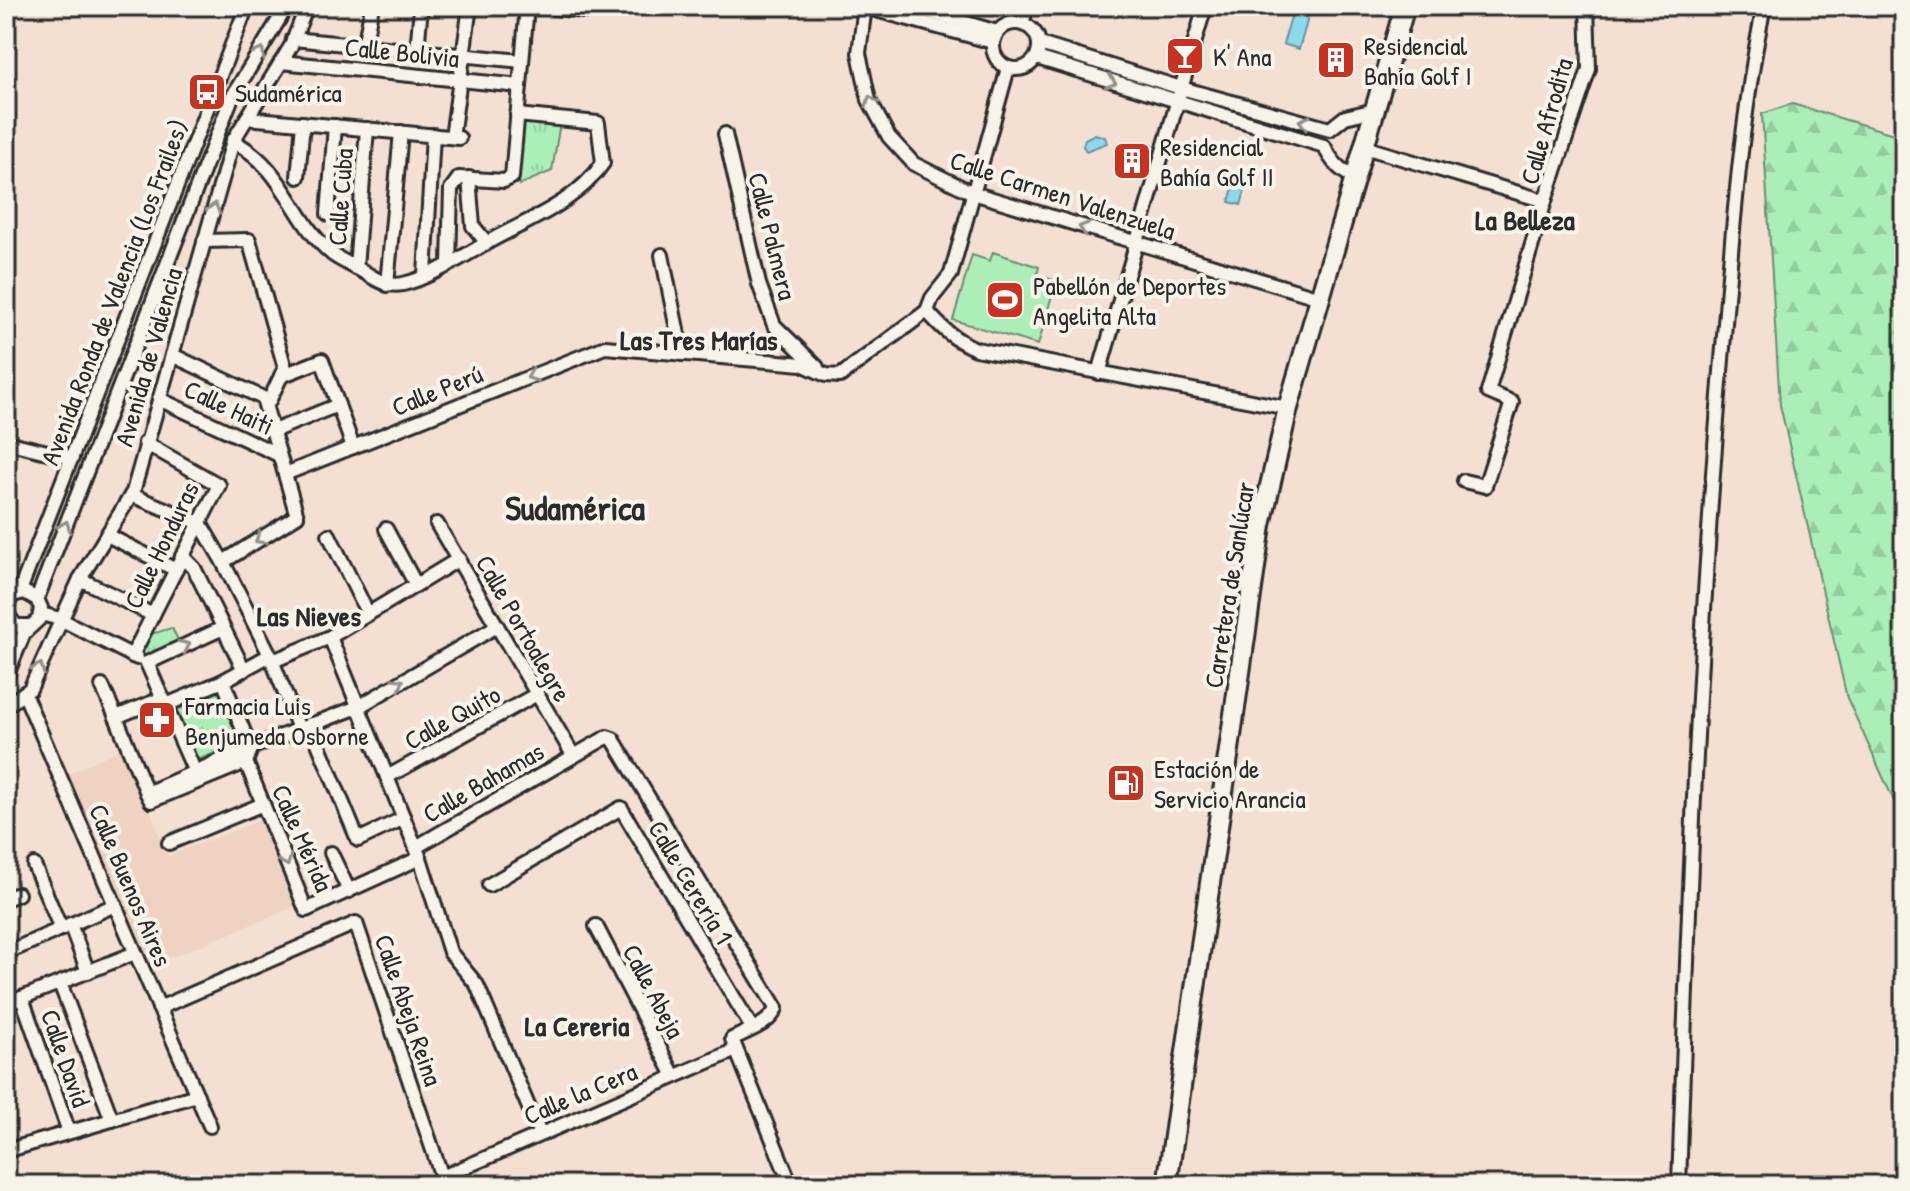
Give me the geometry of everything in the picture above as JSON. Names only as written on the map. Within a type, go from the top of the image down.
[{"type":"main road","name":"Carretera de Sanlúcar","points":[[1167,1185],[1261,525],[1288,408],[1405,6]]},
{"type":"street","name":"Avenida Ronda de Valencia (Los Frailes)","points":[[19,593],[247,6]]},
{"type":"street","points":[[266,6],[278,6]]},
{"type":"street","name":"Avenida Ronda de Valencia (Los Frailes)","points":[[37,599],[232,97],[287,6]]},
{"type":"street","name":"Avenida de Valencia","points":[[6,706],[30,689],[80,579],[131,495],[233,141],[281,62],[307,6]]},
{"type":"street","points":[[364,46],[372,6]]},
{"type":"street","points":[[417,51],[421,6]]},
{"type":"street","points":[[247,118],[455,137],[470,6]]},
{"type":"street","points":[[449,263],[451,189],[459,178],[504,181],[512,177],[527,6]]},
{"type":"street","points":[[537,6],[585,11]]},
{"type":"street","points":[[865,6],[995,37]]},
{"type":"street","name":"Calle Carmen Valenzuela","points":[[865,6],[859,53],[869,100],[889,137],[914,164],[973,193],[1320,298]]},
{"type":"street","points":[[909,6],[995,37]]},
{"type":"street","points":[[1022,24],[1027,6]]},
{"type":"street","points":[[1099,373],[1205,6]]},
{"type":"street","name":"Calle Afrodita","points":[[1464,481],[1485,486],[1512,402],[1488,392],[1545,201],[1589,69],[1587,6]]},
{"type":"street","points":[[1679,1185],[1689,893],[1711,492],[1737,169],[1764,6]]},
{"type":"street","points":[[1022,24],[1036,34],[1040,44],[1037,58],[1018,70],[1008,68],[995,56],[995,37],[1005,25],[1022,24]]},
{"type":"street","points":[[293,39],[522,61]]},
{"type":"street","points":[[1040,44],[1181,88],[1330,129]]},
{"type":"street","points":[[1037,58],[1324,146]]},
{"type":"street","name":"Calle Bolivia","points":[[281,62],[520,86]]},
{"type":"street","points":[[662,255],[682,354],[802,364],[826,375],[840,376],[927,311],[932,298],[951,274],[1008,68]]},
{"type":"street","points":[[1355,178],[1331,161],[1324,146],[1330,129],[1345,117],[1375,110]]},
{"type":"street","points":[[233,141],[251,151],[282,183],[305,223],[332,253],[387,285],[405,284],[566,200],[593,179],[603,163],[598,123],[517,115]]},
{"type":"street","points":[[298,177],[303,123]]},
{"type":"street","points":[[328,214],[335,126]]},
{"type":"street","name":"Calle Cuba","points":[[356,268],[367,129]]},
{"type":"street","points":[[387,285],[401,132]]},
{"type":"street","name":"Calle Palmera","points":[[725,134],[759,284],[774,325],[826,375]]},
{"type":"street","points":[[425,275],[433,135]]},
{"type":"street","points":[[1364,147],[1545,201]]},
{"type":"street","points":[[469,178],[473,226],[487,243]]},
{"type":"street","points":[[204,241],[249,240],[285,368],[266,407]]},
{"type":"street","points":[[927,311],[957,341],[976,349],[1288,408]]},
{"type":"street","name":"Calle Perú","points":[[285,474],[605,347],[682,354]]},
{"type":"street","points":[[172,355],[263,398],[297,516],[223,562]]},
{"type":"street","points":[[281,376],[322,360],[353,447]]},
{"type":"street","name":"Calle Haiti","points":[[159,399],[279,455]]},
{"type":"street","points":[[273,431],[338,405]]},
{"type":"street","points":[[6,442],[72,458]]},
{"type":"street","name":"Calle Honduras","points":[[132,656],[219,485],[145,443]]},
{"type":"street","points":[[131,495],[200,523],[223,562],[305,726],[358,840],[404,818]]},
{"type":"street","name":"Calle Portoalegre","points":[[437,524],[573,755]]},
{"type":"street","points":[[386,529],[416,585]]},
{"type":"street","points":[[107,535],[176,570]]},
{"type":"street","points":[[329,535],[368,614]]},
{"type":"street","points":[[182,556],[194,568],[244,670]]},
{"type":"street","points":[[116,717],[223,681],[271,658],[330,637],[459,559]]},
{"type":"street","points":[[80,579],[153,615]]},
{"type":"street","points":[[31,626],[21,628],[6,613],[19,593],[29,593],[37,599],[41,614]]},
{"type":"street","points":[[41,614],[60,619],[147,663],[197,776]]},
{"type":"street","points":[[6,677],[24,633],[41,614]]},
{"type":"street","points":[[102,686],[151,801],[251,749],[358,707],[497,626]]},
{"type":"street","points":[[147,663],[223,628]]},
{"type":"street","points":[[330,637],[418,852],[450,952],[477,985],[540,1134]]},
{"type":"street","points":[[197,776],[246,762],[251,749],[223,681]]},
{"type":"street","name":"Calle Buenos Aires","points":[[24,693],[210,1126]]},
{"type":"street","name":"Calle Quito","points":[[387,777],[537,694]]},
{"type":"street","name":"Calle Bahamas","points":[[418,852],[573,755],[607,737],[613,739],[776,1008],[769,1019],[752,1028]]},
{"type":"street","name":"Calle Mérida","points":[[246,762],[306,910],[349,891],[418,852]]},
{"type":"street","points":[[169,843],[263,804]]},
{"type":"street","name":"Calle Cerería 1","points":[[489,885],[621,808],[752,1028]]},
{"type":"street","points":[[331,853],[349,891]]},
{"type":"street","points":[[34,865],[88,972]]},
{"type":"street","points":[[6,953],[115,905]]},
{"type":"street","name":"Calle Abeja Reina","points":[[159,1008],[356,923],[442,1181]]},
{"type":"street","name":"Calle Abeja","points":[[596,926],[674,1076]]},
{"type":"street","points":[[6,1004],[135,953]]},
{"type":"street","points":[[60,983],[112,1120]]},
{"type":"street","name":"Calle David","points":[[22,998],[69,1132]]},
{"type":"street","points":[[752,1028],[732,1039],[790,1182],[775,1185]]},
{"type":"street","name":"Calle la Cera","points":[[442,1181],[540,1134],[736,1050]]},
{"type":"street","points":[[9,1150],[197,1095]]},
{"type":"shaded area","points":[[127,745],[167,856],[261,820],[295,907],[143,969],[60,778]]},
{"type":"green space","points":[[1792,104],[1904,137],[1904,823],[1847,698],[1780,405],[1762,114]]},
{"type":"green space","points":[[523,123],[560,123],[552,171],[519,185]]},
{"type":"green space","name":"Pabellón de Deportes Angelita Alta","points":[[993,252],[1039,267],[1037,275],[1056,281],[1038,345],[953,320],[972,255],[990,261]]},
{"type":"green space","points":[[172,628],[179,642],[143,658],[137,654],[151,634]]},
{"type":"green space","points":[[220,691],[242,741],[196,761],[174,711]]},
{"type":"water","name":"Residencial Bahía Golf I","points":[[1292,14],[1308,18],[1299,49],[1283,44]]},
{"type":"water","points":[[1095,134],[1105,137],[1107,143],[1086,151],[1083,146],[1085,139]]},
{"type":"water","points":[[1234,184],[1246,187],[1241,205],[1229,202]]},
{"type":"place","name":"K' Ana","points":[[1185,56]]},
{"type":"place","name":"Residencial Bahía Golf I","points":[[1336,60]]},
{"type":"place","name":"Sudamérica","points":[[207,92]]},
{"type":"place","name":"Residencial Bahía Golf II","points":[[1132,161]]},
{"type":"place","name":"Pabellón de Deportes Angelita Alta","points":[[1005,300]]},
{"type":"place","name":"Farmacia Luis Benjumeda Osborne","points":[[157,720]]},
{"type":"place","name":"Estación de Servicio Arancia","points":[[1126,783]]},
{"type":"district","name":"La Belleza","points":[[1525,220]]},
{"type":"district","name":"Las Tres Marías","points":[[699,340]]},
{"type":"district","name":"Sudamérica","points":[[575,508]]},
{"type":"district","name":"Las Nieves","points":[[309,616]]},
{"type":"district","name":"La Cereria","points":[[577,1026]]}]
